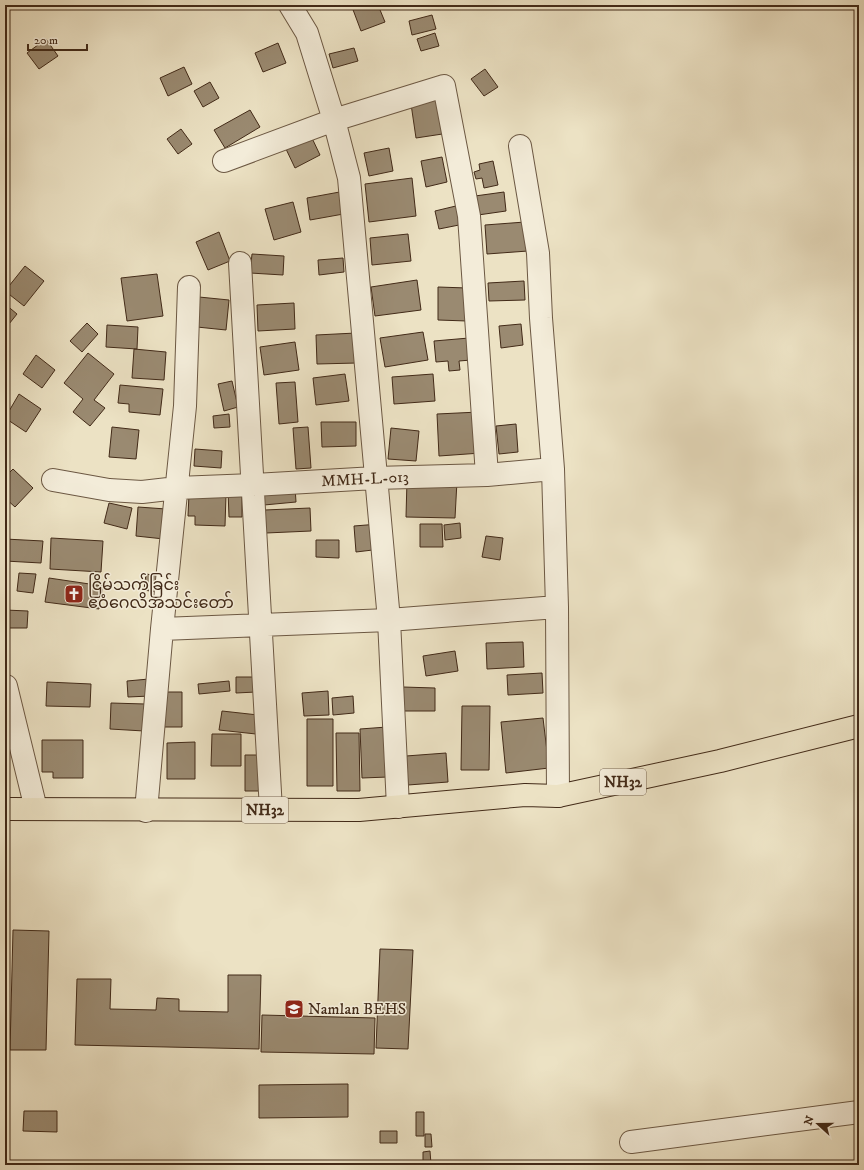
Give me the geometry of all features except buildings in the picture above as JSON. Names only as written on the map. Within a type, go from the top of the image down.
[{"type":"highway","name":"NH32","points":[[5,809],[146,811],[359,810],[525,795],[558,796],[720,761],[859,726]]},
{"type":"street","points":[[290,5],[307,33],[334,120],[349,178],[389,620],[398,807]]},
{"type":"street","points":[[224,161],[334,120],[444,86],[469,216],[487,475]]},
{"type":"street","points":[[520,146],[538,253],[541,318],[553,469],[557,606],[558,796]]},
{"type":"street","points":[[240,263],[271,810]]},
{"type":"street","points":[[146,811],[162,629],[185,406],[189,287]]},
{"type":"street","name":"MMH-L-013","points":[[53,480],[109,490],[142,492],[177,488],[375,478],[487,475],[553,469]]},
{"type":"street","points":[[162,629],[389,620],[557,606]]},
{"type":"street","points":[[6,686],[36,809]]},
{"type":"street","points":[[631,1142],[859,1112]]},
{"type":"place","name":"ငြိမ်သက်ခြင်း ဧဝံဂေလိအသင်းတော်","points":[[74,594]]},
{"type":"place","name":"Namlan BEHS","points":[[294,1009]]}]
